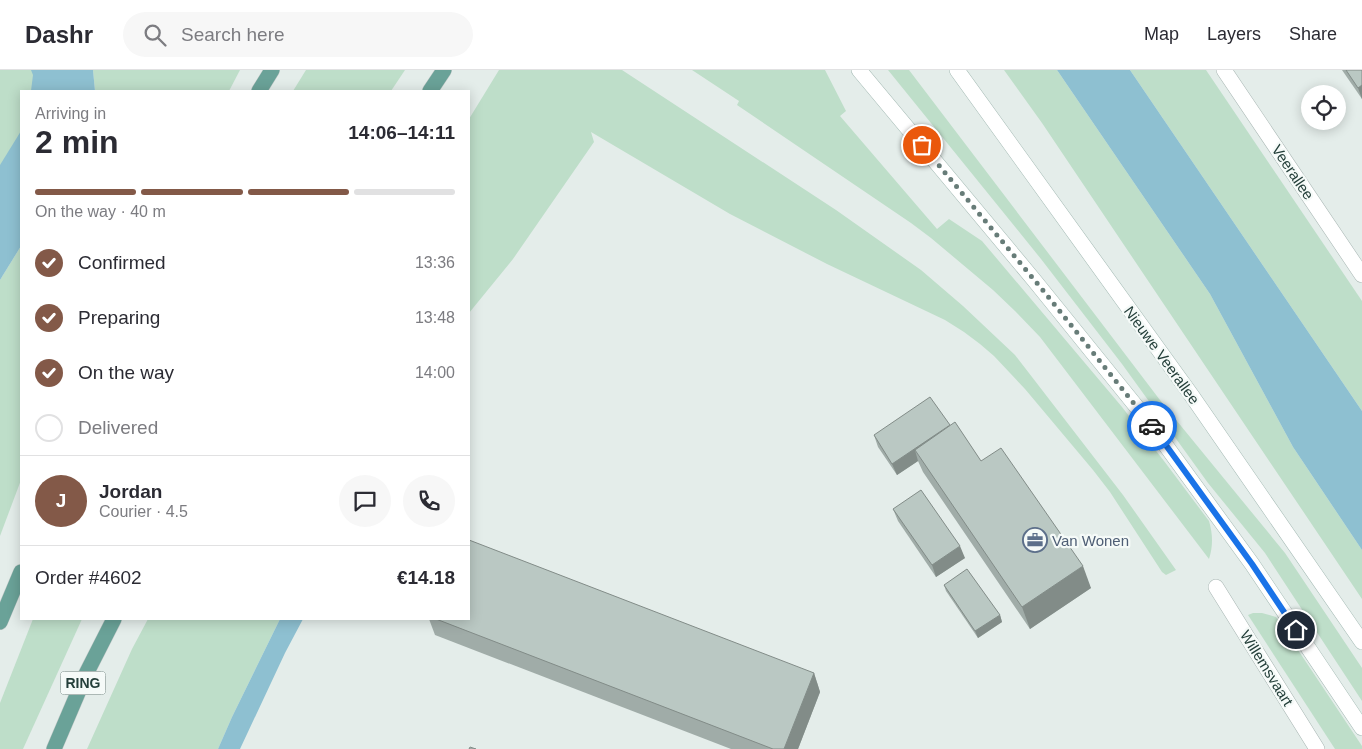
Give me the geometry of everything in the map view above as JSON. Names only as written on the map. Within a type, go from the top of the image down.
[{"type":"main road","points":[[261,90],[272,70]]},
{"type":"main road","points":[[431,90],[444,70]]},
{"type":"main road","points":[[859,70],[1028,272],[1148,421],[1252,564],[1362,728]]},
{"type":"main road","name":"Nieuwe Veerallee","points":[[957,70],[1192,396],[1362,642]]},
{"type":"main road","name":"Veerallee","points":[[1224,70],[1362,275]]},
{"type":"main road","points":[[0,622],[20,574]]},
{"type":"main road","name":"Willemsvaart","points":[[1216,587],[1318,749]]},
{"type":"main road","name":"RING","points":[[54,749],[86,674],[113,620]]},
{"type":"green space","points":[[0,70],[64,70],[63,90],[20,90],[20,194],[0,230]]},
{"type":"green space","points":[[93,70],[240,70],[230,90],[95,90]]},
{"type":"green space","points":[[306,70],[405,70],[392,90],[294,90]]},
{"type":"green space","points":[[499,70],[622,70],[836,210],[921,270],[963,306],[1015,355],[1123,495],[1176,570],[1166,575],[1162,572],[1110,492],[1093,470],[1025,389],[994,356],[964,332],[945,320],[827,264],[730,214],[591,132],[594,142],[513,259],[470,312],[470,117]]},
{"type":"green space","points":[[692,70],[825,70],[846,111],[840,116],[937,229],[949,219],[982,241],[1122,407],[1209,521],[1212,540],[1209,559],[1040,337],[993,290],[911,223],[737,105],[739,101]]},
{"type":"green space","points":[[888,70],[909,70],[1163,404],[1285,553],[1362,668],[1362,701],[1265,553],[1208,483],[1122,364],[1041,259]]},
{"type":"green space","points":[[1004,70],[1057,70],[1210,294],[1293,447],[1362,550],[1362,599],[1042,123]]},
{"type":"green space","points":[[1130,70],[1206,70],[1362,301],[1362,411]]},
{"type":"green space","points":[[20,248],[20,483],[0,536],[0,280]]},
{"type":"green space","points":[[1262,613],[1276,617],[1362,746],[1362,749],[1335,749],[1248,615]]},
{"type":"green space","points":[[33,620],[82,620],[23,749],[0,749],[0,703]]},
{"type":"green space","points":[[147,620],[280,620],[218,749],[87,749],[132,649]]},
{"type":"water","points":[[31,70],[93,70],[95,90],[31,90],[33,75]]},
{"type":"water","points":[[1057,70],[1130,70],[1362,411],[1362,550],[1293,447],[1210,294]]},
{"type":"water","points":[[20,133],[20,248],[0,280],[0,165]]},
{"type":"water","points":[[280,620],[302,620],[240,749],[218,749]]},
{"type":"building","points":[[1346,70],[1362,70],[1362,85],[1358,88]]},
{"type":"building","points":[[930,397],[950,425],[892,464],[874,435]]},
{"type":"building","points":[[955,422],[981,461],[1001,448],[1083,566],[1022,607],[915,450]]},
{"type":"building","points":[[921,490],[960,546],[932,565],[893,509]]},
{"type":"building","points":[[470,540],[814,673],[784,749],[773,749],[439,620],[470,620]]},
{"type":"building","points":[[967,569],[1000,615],[975,631],[944,585]]},
{"type":"way so far","points":[[922,145],[1046,294],[1152,426]]},
{"type":"place","name":"Van Wonen","points":[[1035,540]]},
{"type":"route","points":[[1152,426],[1252,564],[1296,630]]}]
